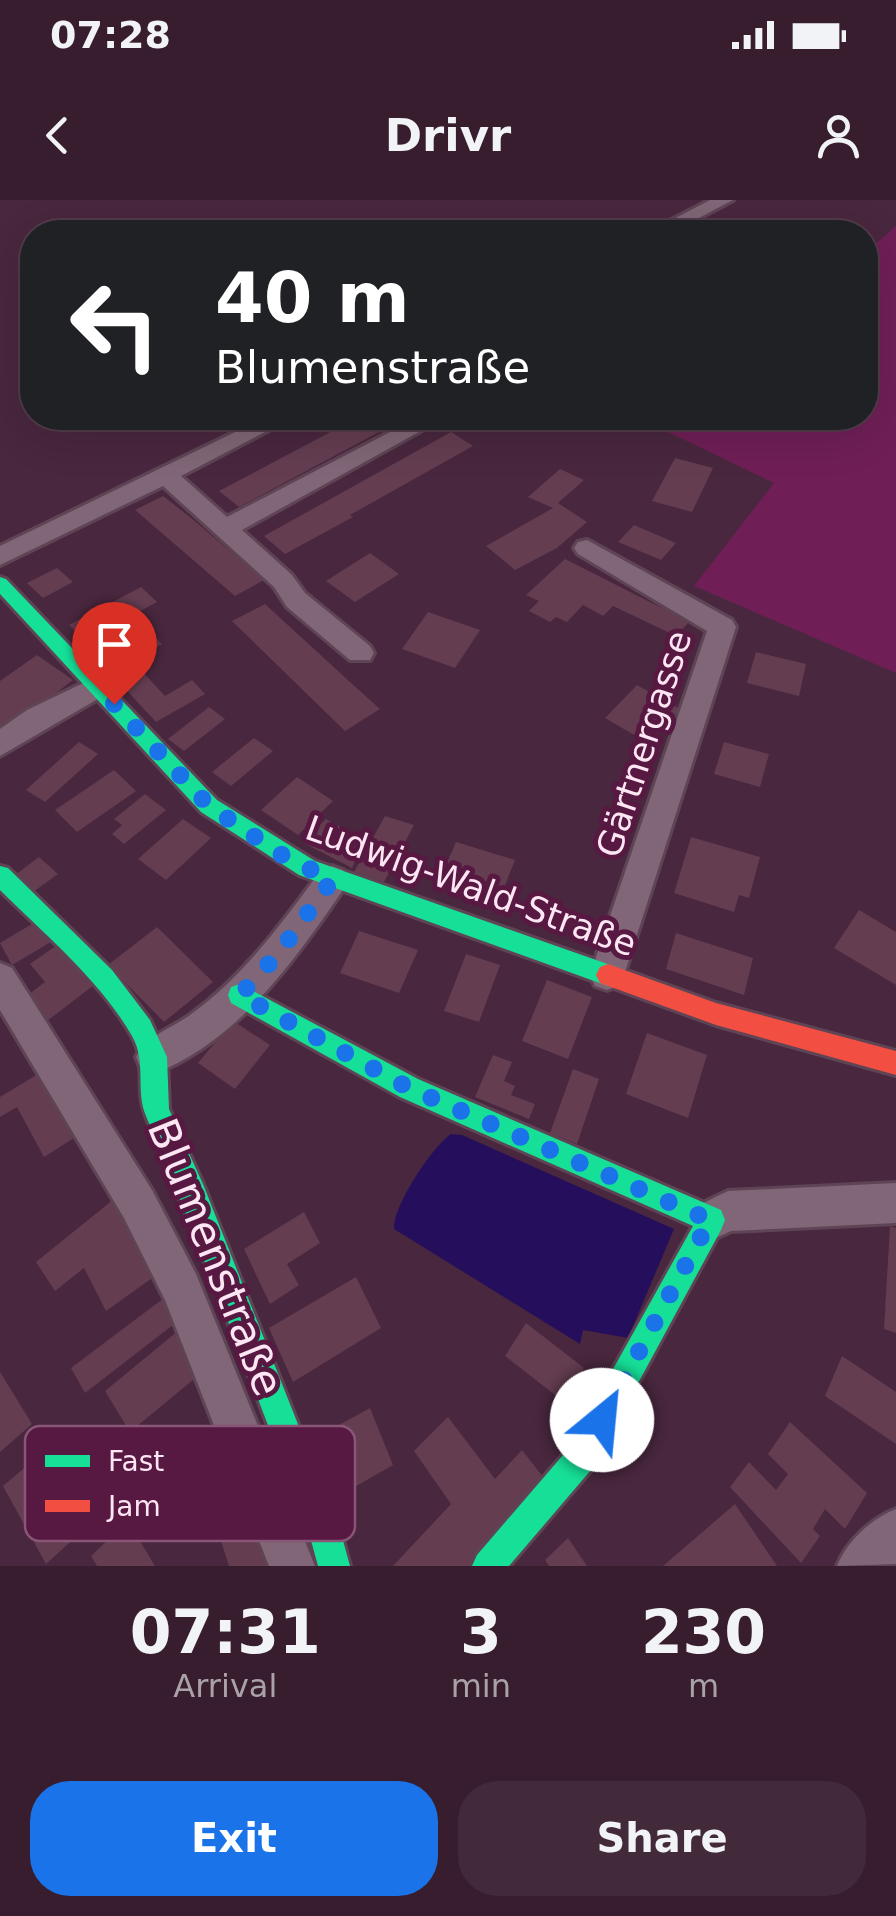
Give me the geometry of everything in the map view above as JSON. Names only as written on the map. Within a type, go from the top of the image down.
[{"type":"street","points":[[683,220],[724,200]]},
{"type":"street","points":[[0,556],[256,430]]},
{"type":"street","points":[[226,528],[410,430]]},
{"type":"street","points":[[164,475],[283,581],[296,600],[360,653]]},
{"type":"street","name":"Gärtnergasse","points":[[587,548],[722,627],[607,975]]},
{"type":"street","name":"Ludwig-Wald-Straße","points":[[0,583],[209,806],[282,855],[332,880],[716,1014],[896,1063]]},
{"type":"street","points":[[0,745],[37,718],[98,686]]},
{"type":"street","name":"Blumenstraße","points":[[0,875],[104,978],[141,1028],[154,1057],[156,1110],[190,1184],[284,1426]]},
{"type":"street","points":[[154,1057],[180,1044],[240,995],[278,954],[332,880]]},
{"type":"street","name":"Blumenstraße","points":[[0,980],[121,1175],[172,1272],[235,1426]]},
{"type":"street","points":[[240,995],[409,1088],[710,1220]]},
{"type":"street","points":[[488,1566],[580,1459],[710,1220],[728,1211],[896,1203]]},
{"type":"street","name":"Blumenstraße","points":[[282,1541],[292,1566]]},
{"type":"street","name":"Blumenstraße","points":[[327,1541],[334,1566]]},
{"type":"shaded area","points":[[896,226],[896,673],[694,586],[774,483],[664,430],[878,430],[878,242]]},
{"type":"shaded area","points":[[451,1134],[462,1135],[674,1229],[628,1338],[583,1330],[580,1344],[394,1229],[400,1206],[415,1178]]},
{"type":"building","points":[[334,430],[383,430],[239,507],[219,491]]},
{"type":"building","points":[[451,432],[473,446],[350,515],[353,517],[285,554],[264,536]]},
{"type":"building","points":[[675,458],[713,468],[692,512],[652,501]]},
{"type":"building","points":[[560,469],[584,480],[558,503],[587,522],[557,548],[515,570],[486,546],[553,508],[528,497]]},
{"type":"building","points":[[163,496],[264,580],[235,596],[135,510]]},
{"type":"building","points":[[634,525],[676,543],[661,560],[618,542]]},
{"type":"building","points":[[370,553],[399,574],[355,602],[326,581]]},
{"type":"building","points":[[565,559],[690,621],[676,636],[613,606],[603,616],[583,605],[567,622],[556,617],[550,622],[529,611],[539,601],[526,595]]},
{"type":"building","points":[[57,568],[73,582],[43,598],[27,583]]},
{"type":"building","points":[[141,587],[157,602],[85,641],[69,625]]},
{"type":"building","points":[[265,604],[380,709],[345,731],[232,621]]},
{"type":"building","points":[[428,612],[480,630],[455,668],[402,649]]},
{"type":"building","points":[[138,620],[162,644],[111,673],[87,647]]},
{"type":"building","points":[[756,652],[806,664],[799,696],[747,683]]},
{"type":"building","points":[[37,655],[73,680],[5,732],[0,728],[0,681]]},
{"type":"building","points":[[139,668],[165,696],[192,680],[205,694],[156,722],[117,680]]},
{"type":"building","points":[[637,685],[680,709],[648,743],[605,718]]},
{"type":"building","points":[[209,707],[225,719],[184,751],[168,739]]},
{"type":"building","points":[[254,738],[273,751],[231,786],[212,772]]},
{"type":"building","points":[[79,742],[98,754],[45,802],[26,790]]},
{"type":"building","points":[[724,742],[769,754],[760,787],[714,774]]},
{"type":"building","points":[[114,770],[136,791],[77,832],[55,810]]},
{"type":"building","points":[[297,777],[333,801],[298,835],[261,810]]},
{"type":"building","points":[[145,794],[166,810],[124,844],[112,834],[122,825],[114,819]]},
{"type":"building","points":[[385,816],[414,825],[384,882],[354,872]]},
{"type":"building","points":[[183,819],[211,838],[166,880],[138,859]]},
{"type":"building","points":[[326,819],[345,830],[335,840],[361,847],[352,868],[302,842]]},
{"type":"building","points":[[691,837],[760,857],[749,898],[739,895],[734,912],[674,893]]},
{"type":"building","points":[[456,842],[515,860],[497,905],[437,886]]},
{"type":"building","points":[[39,857],[58,874],[33,892],[15,875]]},
{"type":"building","points":[[859,910],[896,932],[896,985],[834,948]]},
{"type":"building","points":[[37,921],[51,942],[12,965],[0,943]]},
{"type":"building","points":[[157,927],[213,982],[164,1022],[108,965]]},
{"type":"building","points":[[359,931],[418,950],[399,993],[340,973]]},
{"type":"building","points":[[676,933],[753,958],[744,995],[666,969]]},
{"type":"building","points":[[57,945],[94,985],[47,1021],[25,997],[45,982],[30,964]]},
{"type":"building","points":[[466,954],[500,965],[479,1022],[444,1011]]},
{"type":"building","points":[[547,980],[592,997],[568,1059],[522,1041]]},
{"type":"building","points":[[233,1021],[270,1045],[235,1089],[198,1063]]},
{"type":"building","points":[[647,1033],[707,1055],[688,1118],[626,1094]]},
{"type":"building","points":[[493,1055],[512,1062],[504,1081],[515,1086],[511,1095],[535,1104],[529,1119],[475,1097]]},
{"type":"building","points":[[573,1069],[599,1079],[577,1144],[550,1133]]},
{"type":"building","points":[[38,1074],[74,1138],[44,1157],[17,1107],[0,1117],[0,1097]]},
{"type":"building","points":[[114,1199],[134,1227],[155,1276],[106,1311],[84,1268],[55,1291],[36,1262]]},
{"type":"building","points":[[304,1212],[320,1243],[287,1264],[299,1285],[270,1304],[244,1249]]},
{"type":"building","points":[[890,1226],[896,1228],[896,1333],[884,1329]]},
{"type":"building","points":[[356,1277],[381,1328],[293,1382],[269,1328]]},
{"type":"building","points":[[164,1298],[178,1321],[85,1393],[71,1368]]},
{"type":"building","points":[[526,1323],[584,1368],[564,1402],[505,1356]]},
{"type":"building","points":[[184,1326],[205,1370],[137,1426],[126,1426],[105,1391]]},
{"type":"building","points":[[842,1356],[896,1392],[896,1444],[825,1396]]},
{"type":"building","points":[[0,1372],[32,1424],[25,1426],[0,1452]]},
{"type":"building","points":[[370,1408],[393,1465],[355,1487],[355,1426],[337,1426]]},
{"type":"building","points":[[448,1417],[495,1479],[522,1450],[547,1482],[469,1566],[393,1566],[451,1504],[414,1451]]},
{"type":"building","points":[[790,1422],[867,1493],[845,1529],[825,1509],[813,1529],[820,1536],[801,1563],[730,1487],[749,1462],[776,1490],[788,1474],[768,1454]]},
{"type":"building","points":[[25,1467],[25,1526],[3,1486]]},
{"type":"building","points":[[735,1504],[777,1566],[663,1566]]},
{"type":"building","points":[[568,1538],[587,1566],[549,1566],[545,1560]]},
{"type":"building","points":[[33,1541],[71,1541],[46,1564]]},
{"type":"building","points":[[107,1541],[140,1541],[155,1566],[97,1566],[91,1556]]},
{"type":"building","points":[[221,1541],[266,1541],[275,1566],[229,1566]]},
{"type":"traffic: fast","points":[[0,583],[209,806],[307,868],[608,975]]},
{"type":"traffic: fast","points":[[0,875],[104,978],[141,1028],[154,1057],[156,1110],[190,1184],[284,1426]]},
{"type":"traffic: fast","points":[[240,995],[409,1088],[711,1220],[580,1459],[488,1566]]},
{"type":"traffic: fast","points":[[327,1541],[334,1566]]},
{"type":"traffic: jam","points":[[608,975],[716,1014],[896,1063]]},
{"type":"route","points":[[114,704],[209,806],[257,840],[332,880],[278,954],[240,995],[409,1088],[710,1220],[602,1420]]}]
